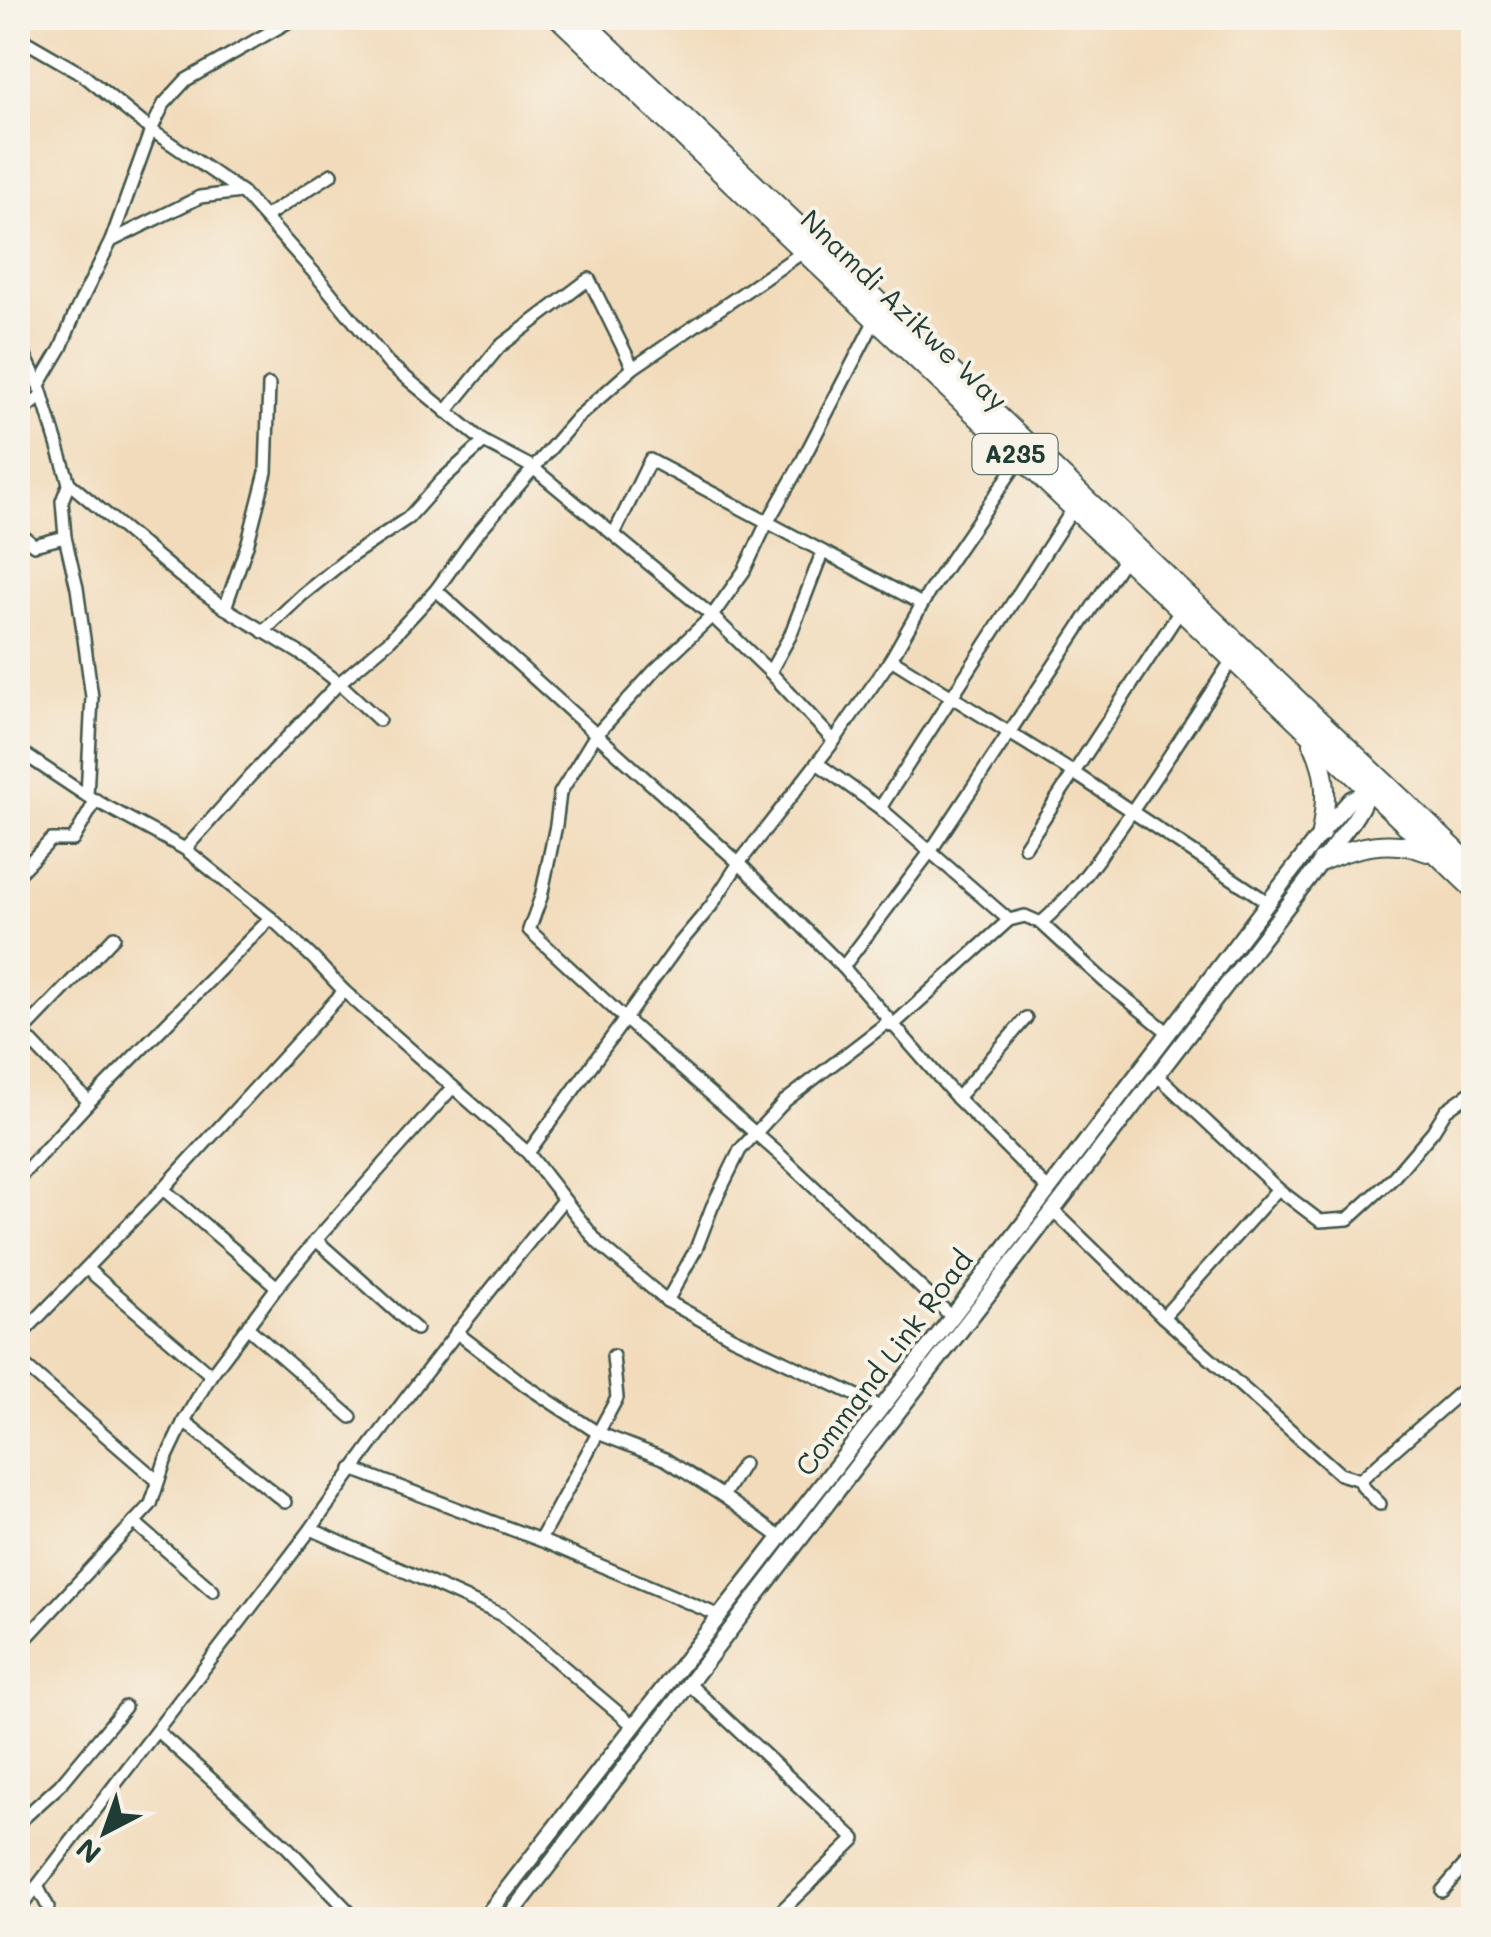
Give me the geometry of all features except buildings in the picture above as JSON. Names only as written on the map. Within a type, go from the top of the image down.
[{"type":"highway","name":"Nnamdi Azikwe Way","points":[[558,18],[1474,890]]},
{"type":"highway","name":"Nnamdi Azikwe Way","points":[[580,18],[1474,867]]},
{"type":"highway","points":[[1294,720],[1313,745],[1324,772],[1326,802],[1320,833]]},
{"type":"highway","points":[[1322,862],[1341,852],[1392,844],[1424,850],[1451,869]]},
{"type":"main road","points":[[1341,742],[1358,765],[1368,791],[1388,793],[1403,800]]},
{"type":"main road","name":"Command Link Road","points":[[483,1920],[782,1538],[1320,833],[1350,799],[1368,791]]},
{"type":"main road","name":"Command Link Road","points":[[508,1920],[1322,862],[1362,807],[1368,791]]},
{"type":"main road","points":[[990,1265],[1004,1275]]},
{"type":"street","points":[[18,415],[40,390],[62,348],[74,313],[111,241],[164,104],[186,80],[294,18]]},
{"type":"street","points":[[18,36],[82,74],[151,130],[242,192],[316,274],[388,363],[484,442],[532,468],[712,616],[834,741]]},
{"type":"street","points":[[265,217],[332,174]]},
{"type":"street","points":[[111,241],[200,197],[242,192]]},
{"type":"street","points":[[185,849],[339,683],[390,640],[436,590],[474,536],[577,418],[633,368],[804,252]]},
{"type":"street","points":[[446,412],[499,347],[589,280],[633,368]]},
{"type":"street","points":[[875,320],[744,570],[712,616],[655,670],[596,736],[560,793],[541,897],[529,930],[952,1316]]},
{"type":"street","points":[[18,341],[40,390],[69,483],[180,576],[224,608],[306,657],[379,720]]},
{"type":"street","points":[[224,608],[248,542],[266,472],[269,385]]},
{"type":"street","points":[[263,632],[348,558],[408,518],[484,442]]},
{"type":"street","points":[[528,1153],[711,906],[738,863],[834,741],[1020,458]]},
{"type":"street","points":[[614,534],[650,460],[922,604]]},
{"type":"street","points":[[18,874],[51,840],[73,840],[92,798],[92,697],[62,501],[69,483]]},
{"type":"street","points":[[880,808],[1073,509]]},
{"type":"street","points":[[18,532],[34,545],[65,537]]},
{"type":"street","points":[[770,672],[790,636],[822,553]]},
{"type":"street","points":[[843,967],[930,852],[1124,558]]},
{"type":"street","points":[[436,590],[738,863],[843,967],[956,1098],[1049,1190]]},
{"type":"street","points":[[1025,847],[1180,612]]},
{"type":"street","points":[[892,658],[1074,773],[1269,904]]},
{"type":"street","points":[[1041,923],[1083,880],[1232,660]]},
{"type":"street","points":[[18,750],[92,798],[185,849],[271,918],[344,991],[528,1153],[598,1243],[667,1301],[732,1337],[880,1407]]},
{"type":"street","points":[[817,763],[880,808],[1009,920]]},
{"type":"street","points":[[667,1301],[696,1248],[740,1150],[785,1102],[890,1024],[1009,920],[1024,916],[1041,923],[1169,1033]]},
{"type":"street","points":[[18,1179],[271,918]]},
{"type":"street","points":[[89,1102],[20,1034],[114,937]]},
{"type":"street","points":[[18,1338],[164,1189],[344,991]]},
{"type":"street","points":[[956,1098],[1026,1018]]},
{"type":"street","points":[[1158,1075],[1278,1188],[1320,1221],[1348,1219],[1392,1178],[1434,1130],[1446,1110],[1474,1090]]},
{"type":"street","points":[[18,1647],[151,1504],[184,1420],[211,1375],[276,1286],[453,1087]]},
{"type":"street","points":[[1163,1317],[1278,1188]]},
{"type":"street","points":[[164,1189],[276,1286]]},
{"type":"street","points":[[18,1911],[456,1332],[563,1200]]},
{"type":"street","points":[[1053,1210],[1163,1317],[1340,1474],[1360,1480]]},
{"type":"street","points":[[316,1240],[416,1329]]},
{"type":"street","points":[[87,1269],[211,1375]]},
{"type":"street","points":[[246,1327],[351,1417]]},
{"type":"street","points":[[456,1332],[524,1385],[598,1434],[665,1459],[782,1538]]},
{"type":"street","points":[[540,1540],[617,1398],[613,1356]]},
{"type":"street","points":[[18,1360],[158,1481]]},
{"type":"street","points":[[1360,1480],[1474,1380]]},
{"type":"street","points":[[184,1420],[286,1502]]},
{"type":"street","points":[[723,1496],[743,1464]]},
{"type":"street","points":[[352,1469],[540,1540],[720,1616]]},
{"type":"street","points":[[1360,1480],[1380,1504]]},
{"type":"street","points":[[134,1522],[213,1591]]},
{"type":"street","points":[[311,1528],[502,1615],[634,1726]]},
{"type":"street","points":[[690,1685],[855,1839],[772,1920]]},
{"type":"street","points":[[18,1823],[60,1785],[125,1707]]},
{"type":"street","points":[[157,1731],[286,1846],[358,1920]]},
{"type":"street","points":[[1442,1891],[1474,1854]]},
{"type":"street","points":[[36,1886],[48,1908]]}]
